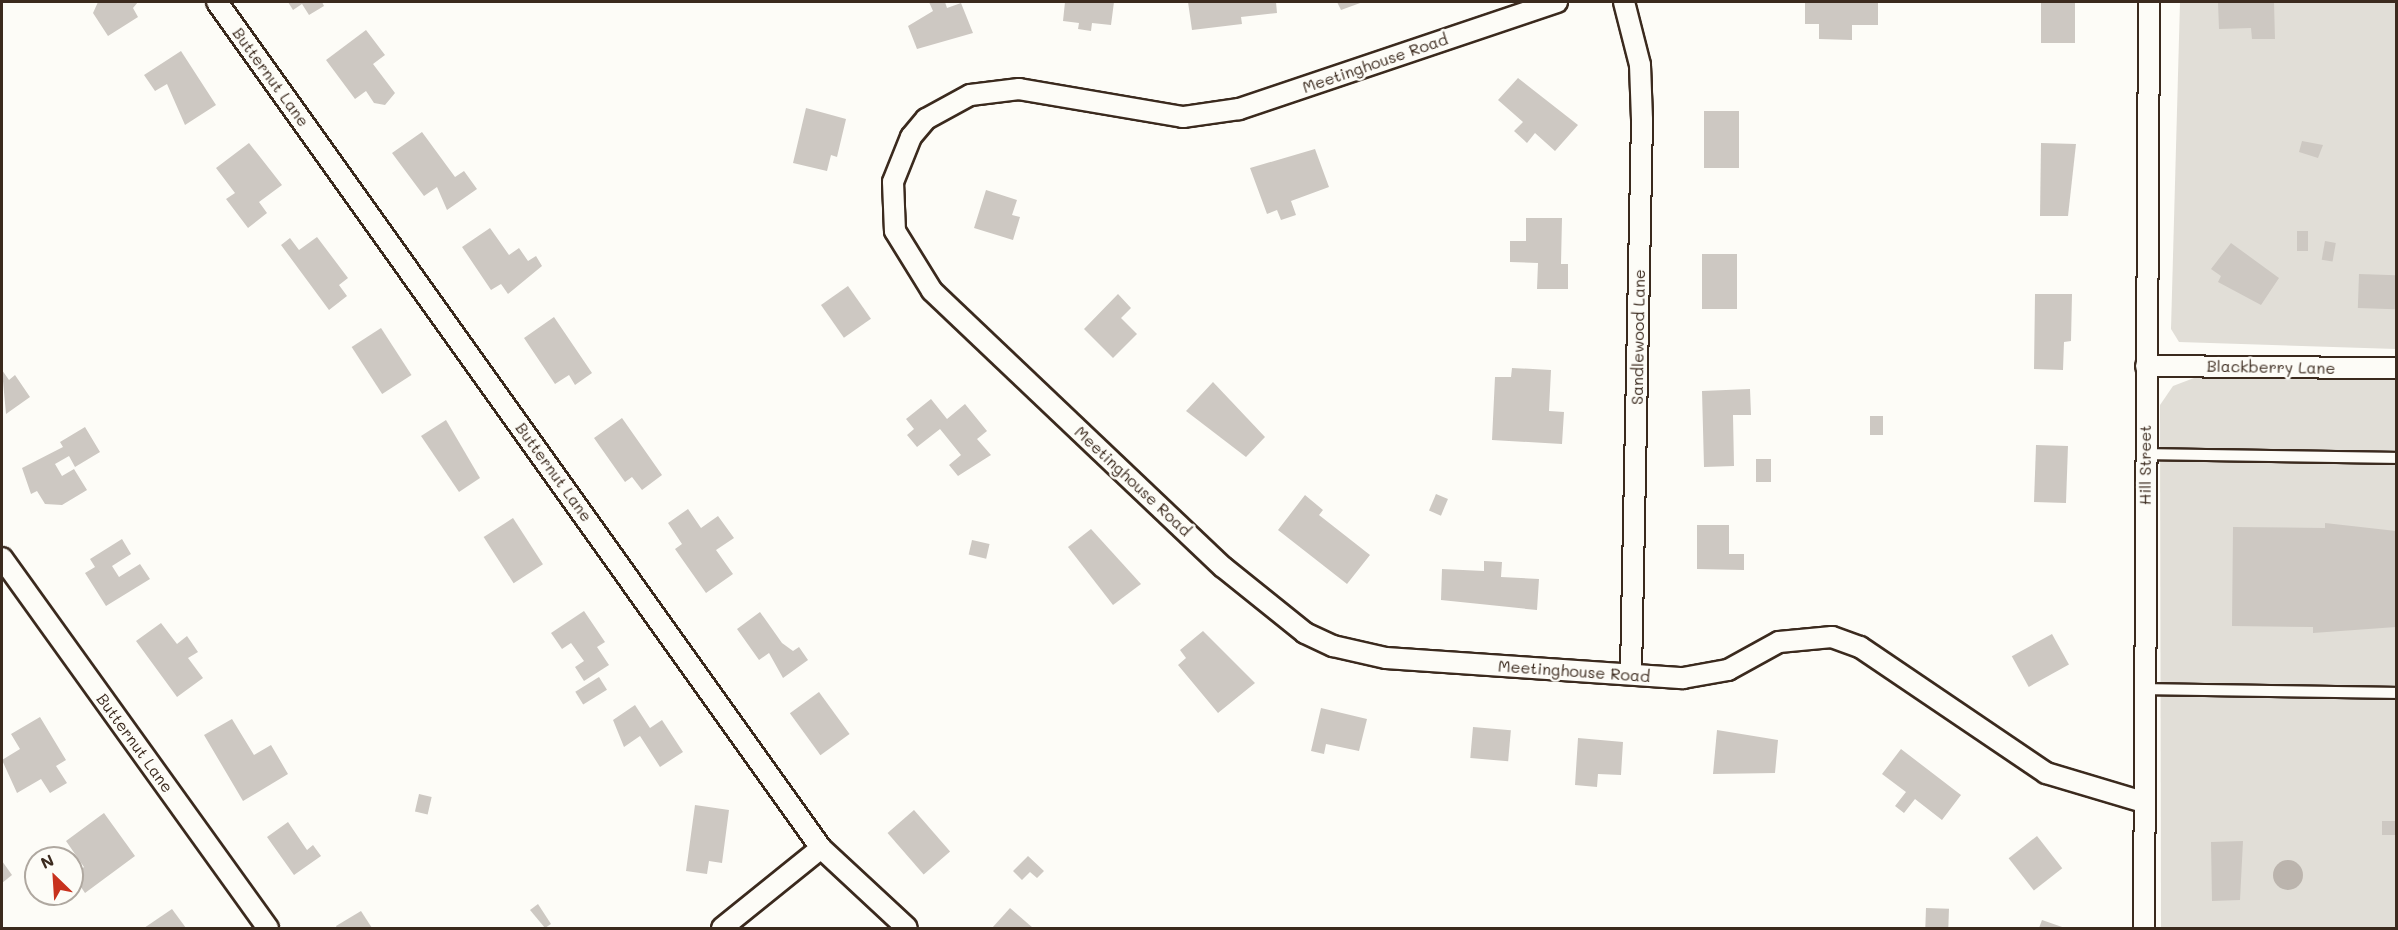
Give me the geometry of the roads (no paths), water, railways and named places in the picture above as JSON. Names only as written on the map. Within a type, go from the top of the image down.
[{"type":"street","name":"Butternut Lane","points":[[218,2],[821,848],[906,928]]},
{"type":"street","name":"Meetinghouse Road","points":[[1557,2],[1239,109],[1183,117],[1019,89],[970,94],[926,119],[910,137],[893,182],[891,206],[903,252],[932,291],[1223,567],[1305,633],[1386,658],[1631,675],[1708,676],[1797,637],[1847,640],[2046,773],[2143,802]]},
{"type":"street","name":"Sandlewood Lane","points":[[1624,2],[1640,65],[1642,120],[1631,675]]},
{"type":"street","name":"Hill Street","points":[[2144,928],[2143,802],[2150,2]]},
{"type":"street","name":"Blackberry Lane","points":[[2146,366],[2397,368]]},
{"type":"street","name":"Butternut Lane","points":[[2,558],[268,928]]},
{"type":"street","points":[[722,928],[821,848]]},
{"type":"lane","points":[[2146,454],[2397,458]]},
{"type":"lane","points":[[2144,689],[2397,693]]}]
